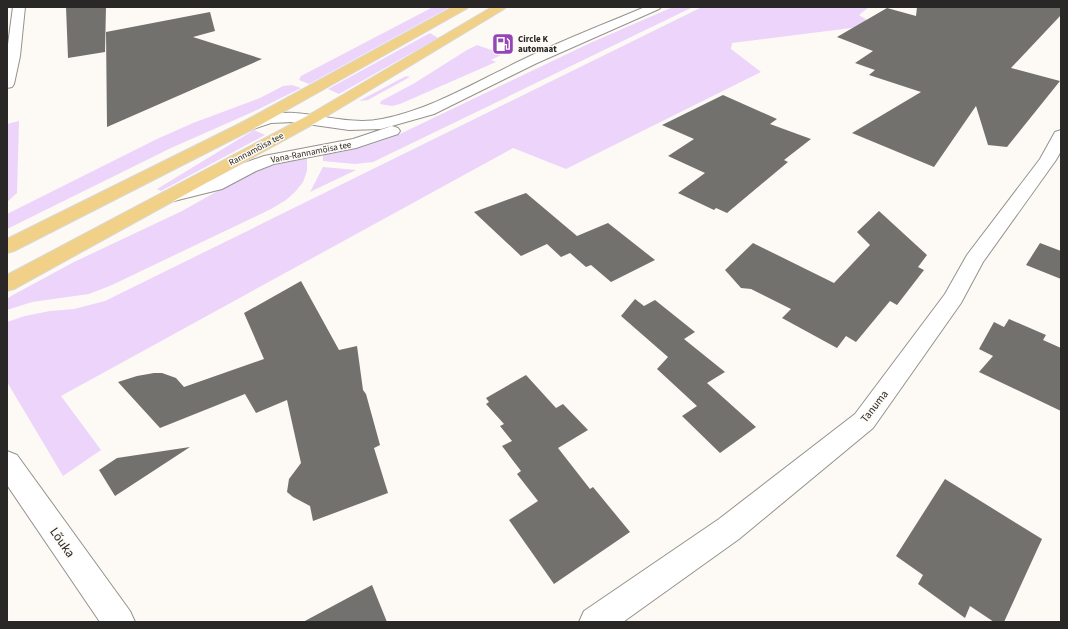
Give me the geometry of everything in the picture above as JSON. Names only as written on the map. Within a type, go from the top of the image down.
[{"type":"main road","points":[[7,247],[247,126],[462,7]]},
{"type":"main road","name":"Rannamõisa tee","points":[[7,284],[312,119],[500,7]]},
{"type":"street","points":[[7,84],[13,56],[19,7]]},
{"type":"street","name":"Vana-Rannamõisa tee","points":[[247,126],[270,119],[293,117],[349,125],[381,124],[429,111],[532,60],[654,7]]},
{"type":"street","name":"Vana-Rannamõisa tee","points":[[168,197],[216,185],[250,167],[270,160],[356,143],[422,118],[429,111]]},
{"type":"street","name":"Tanuma","points":[[595,622],[729,529],[864,421],[953,298],[974,260],[1048,160],[1061,135]]},
{"type":"street","name":"Lõuka","points":[[7,462],[119,622]]},
{"type":"shaded area","points":[[433,7],[450,7],[309,84],[299,80],[301,76]]},
{"type":"shaded area","points":[[673,7],[693,7],[373,162],[355,164],[323,161],[323,155],[363,147],[402,133],[590,43]]},
{"type":"shaded area","points":[[702,7],[869,7],[859,15],[875,25],[732,43],[731,49],[761,72],[566,169],[513,148],[61,396],[101,450],[63,476],[7,382],[7,322],[25,316],[50,311],[74,309],[105,301]]},
{"type":"shaded area","points":[[430,33],[438,38],[339,94],[328,89]]},
{"type":"shaded area","points":[[477,45],[503,54],[491,60],[496,62],[400,104],[392,106],[380,104],[381,101],[413,84]]},
{"type":"shaded area","points":[[406,76],[410,77],[368,100],[359,101]]},
{"type":"shaded area","points":[[292,85],[301,88],[257,110],[171,148],[7,229],[7,214],[157,139],[193,123],[260,98],[283,86]]},
{"type":"shaded area","points":[[19,121],[17,193],[7,202],[7,124]]},
{"type":"shaded area","points":[[254,130],[265,135],[161,191],[157,189]]},
{"type":"shaded area","points":[[307,158],[307,171],[303,182],[286,200],[271,209],[112,285],[89,294],[32,302],[7,310],[7,299],[11,296],[74,262],[182,211],[237,180],[283,162]]},
{"type":"shaded area","points":[[323,167],[356,170],[310,192]]},
{"type":"building","points":[[66,7],[106,7],[105,52],[68,58]]},
{"type":"building","points":[[917,7],[1061,7],[1061,15],[1011,68],[1060,81],[1007,147],[988,145],[976,106],[934,167],[852,133],[921,92],[869,75],[875,70],[855,63],[873,51],[837,37],[887,8],[916,16]]},
{"type":"building","points":[[210,12],[215,31],[193,37],[262,59],[107,127],[106,32]]},
{"type":"building","points":[[723,95],[777,119],[770,124],[811,139],[784,160],[788,162],[727,213],[716,208],[714,210],[678,193],[705,173],[668,156],[694,139],[662,125]]},
{"type":"building","points":[[526,193],[577,236],[608,223],[655,260],[611,282],[591,265],[586,267],[570,253],[561,257],[547,244],[521,256],[474,212]]},
{"type":"building","points":[[879,211],[927,255],[918,267],[924,270],[897,305],[890,301],[856,342],[846,336],[837,348],[782,318],[791,309],[751,289],[741,288],[725,270],[753,243],[834,283],[870,245],[857,232]]},
{"type":"building","points":[[1040,243],[1061,251],[1061,279],[1026,265]]},
{"type":"building","points":[[301,281],[339,350],[357,346],[363,390],[366,394],[380,445],[374,448],[388,493],[313,521],[310,506],[287,492],[289,479],[301,463],[287,400],[256,413],[245,394],[160,428],[118,382],[137,376],[162,373],[176,378],[184,387],[264,359],[244,313]]},
{"type":"building","points":[[635,299],[644,306],[655,300],[695,332],[684,339],[725,372],[707,383],[756,427],[720,453],[682,416],[697,406],[657,369],[668,357],[621,316]]},
{"type":"building","points":[[1009,319],[1046,335],[1043,340],[1061,348],[1061,411],[979,372],[993,356],[979,349],[994,322],[1004,327]]},
{"type":"building","points":[[526,375],[556,408],[563,404],[588,430],[558,448],[590,489],[593,487],[630,532],[554,584],[509,520],[538,501],[517,474],[521,471],[502,446],[512,441],[500,426],[504,424],[486,404],[489,402],[486,398]]},
{"type":"building","points":[[190,447],[115,496],[99,470],[117,458]]},
{"type":"building","points":[[945,479],[1042,539],[1004,622],[994,622],[970,606],[965,618],[918,584],[923,575],[896,556]]},
{"type":"building","points":[[372,585],[387,622],[303,622]]},
{"type":"place","name":"Circle K automaat","points":[[503,44]]}]
